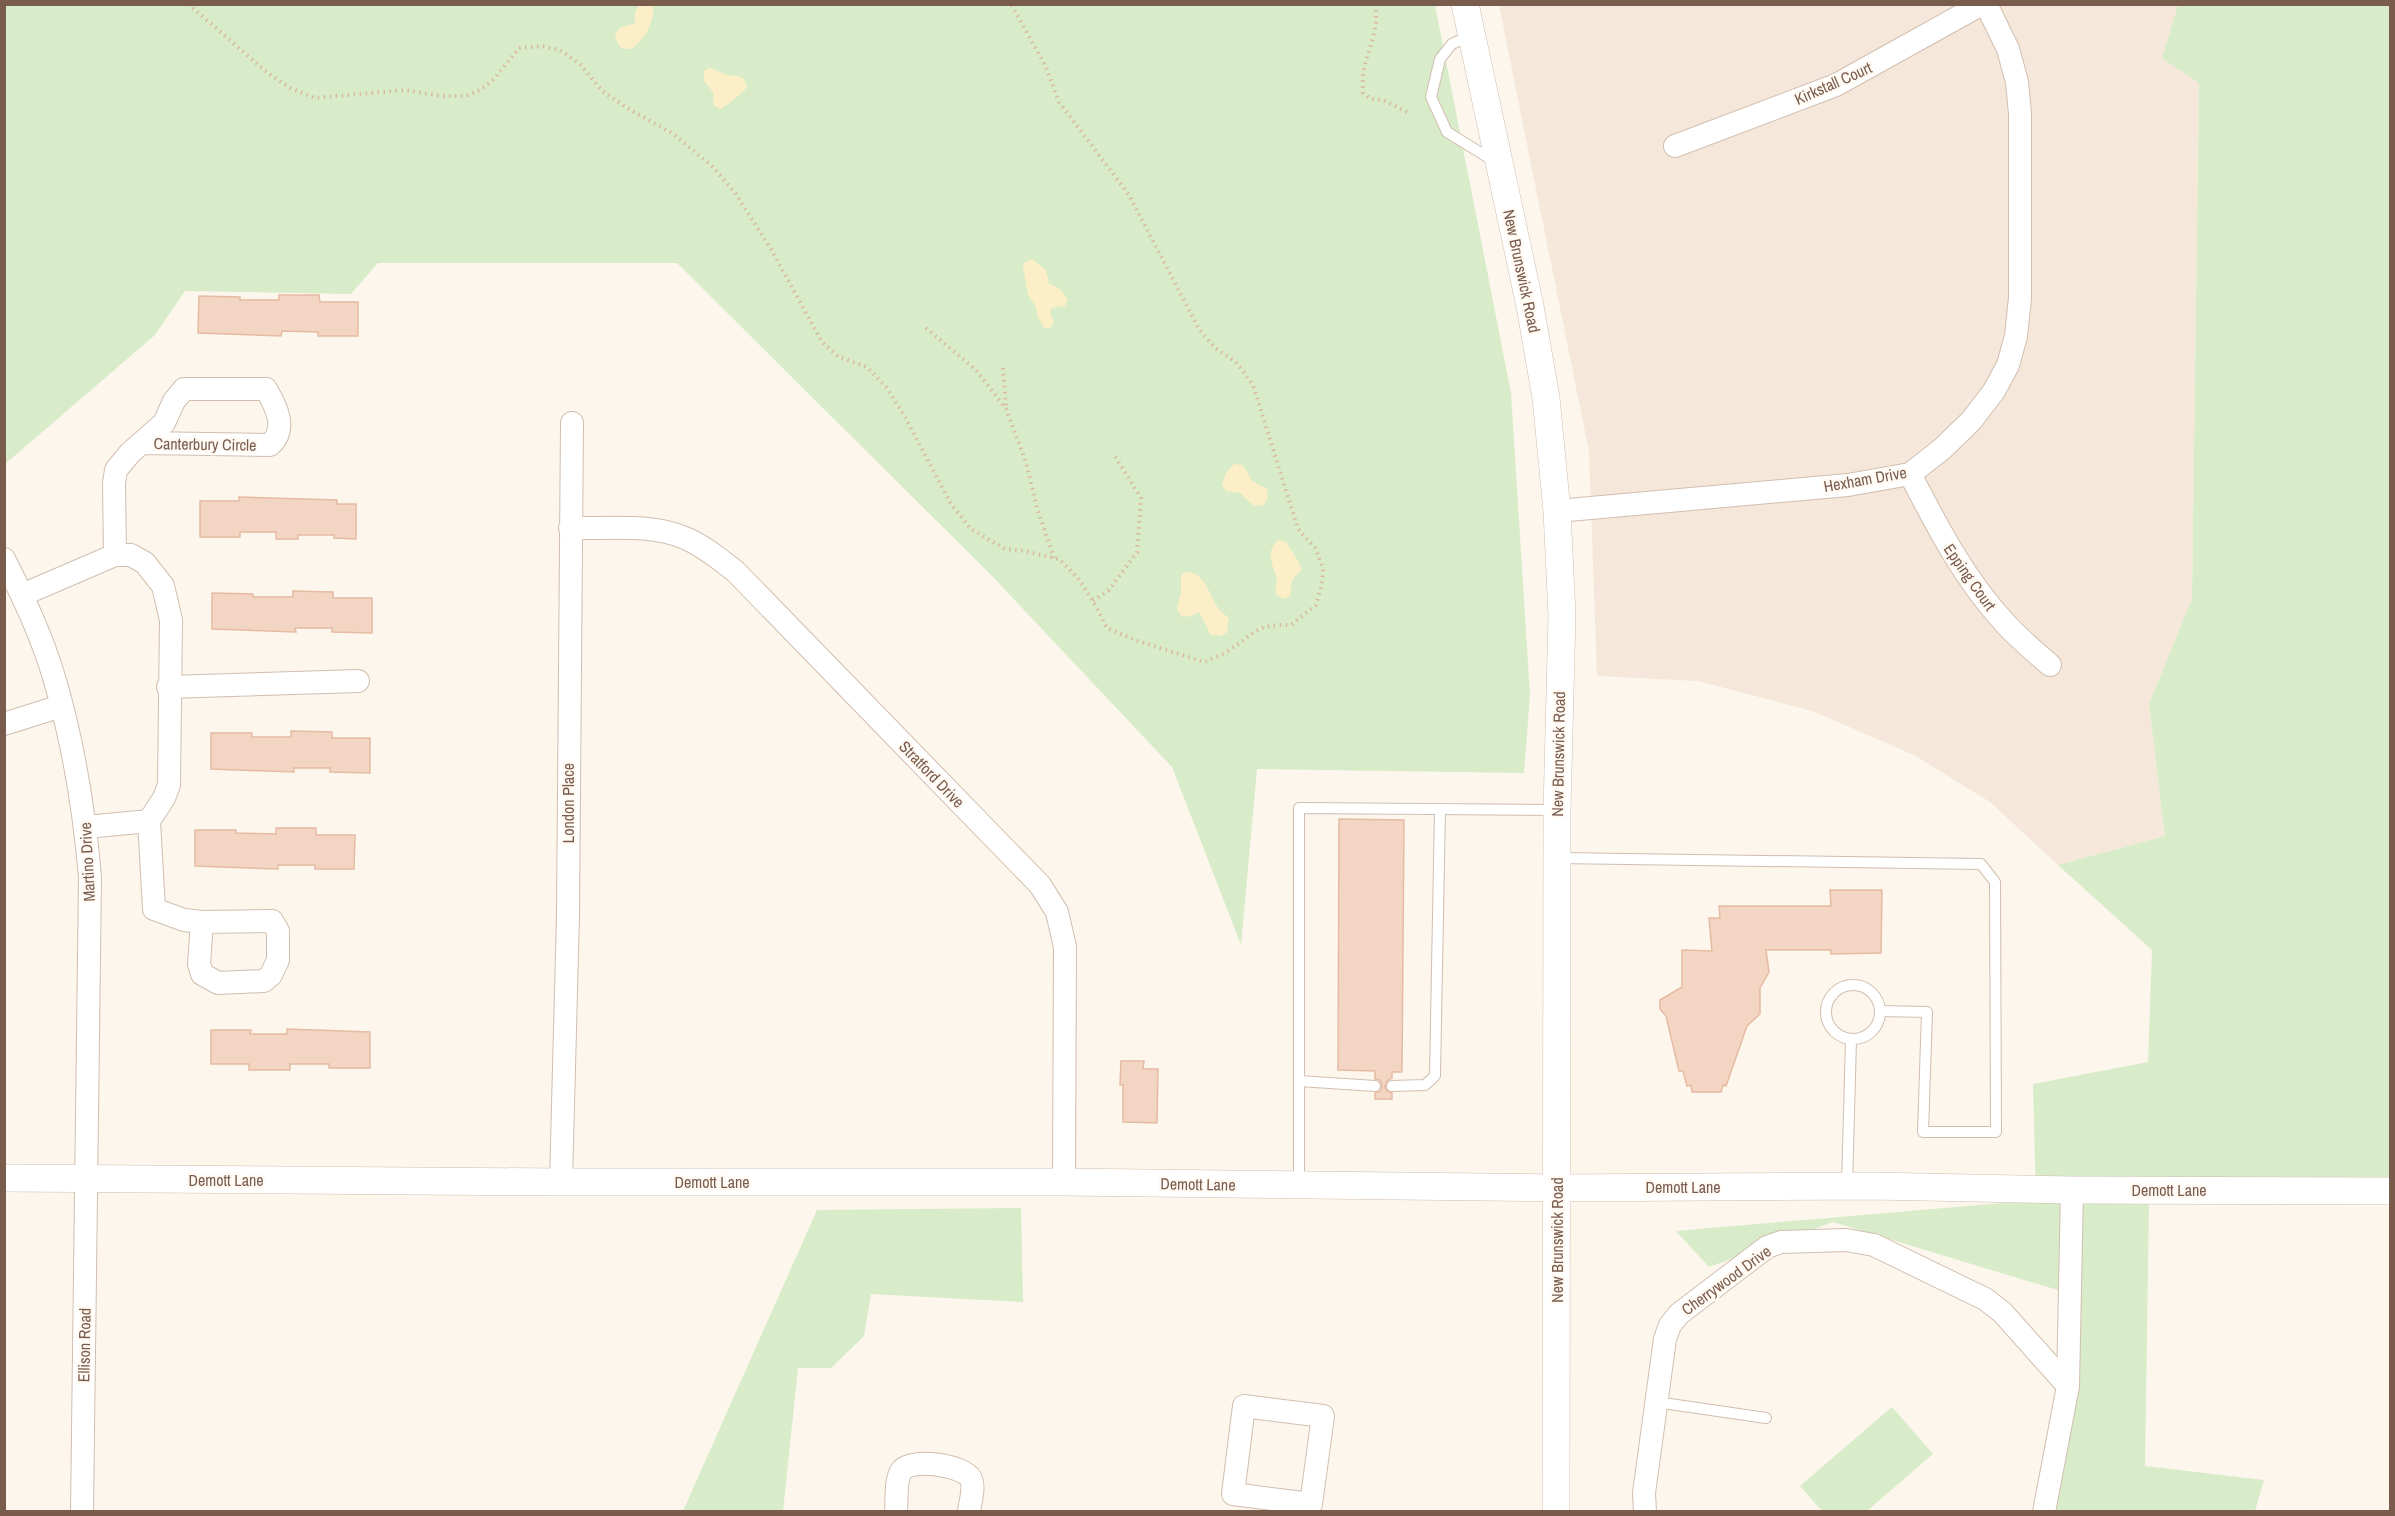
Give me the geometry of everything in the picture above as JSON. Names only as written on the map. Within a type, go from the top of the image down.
[{"type":"street","name":"New Brunswick Road","points":[[1465,4],[1530,306],[1546,398],[1557,511],[1562,615],[1557,810],[1556,1512]]},
{"type":"street","name":"Kirkstall Court","points":[[1675,146],[1836,85],[1984,4]]},
{"type":"street","name":"Hexham Drive","points":[[1557,511],[1848,485],[1910,474],[1942,449],[1971,421],[1994,391],[2008,365],[2016,336],[2020,298],[2020,114],[2017,82],[2008,49],[1984,4]]},
{"type":"street","name":"Canterbury Circle","points":[[115,555],[114,483],[116,470],[130,453],[164,423],[174,401],[184,389],[266,389],[279,410],[279,431],[276,440],[270,445],[142,443]]},
{"type":"street","name":"London Place","points":[[561,1182],[568,915],[572,423]]},
{"type":"street","name":"Epping Court","points":[[1910,474],[1941,535],[1971,582],[2004,623],[2050,665]]},
{"type":"street","name":"Stratford Drive","points":[[570,528],[657,530],[683,537],[704,547],[735,572],[1040,885],[1057,912],[1065,947],[1064,1182]]},
{"type":"street","points":[[22,595],[115,555],[131,555],[145,563],[163,586],[171,620],[168,687],[169,785],[164,798],[149,821],[154,909],[184,920],[202,922]]},
{"type":"street","name":"Martino Drive","points":[[4,559],[22,595],[52,672],[62,706],[86,827],[90,877],[86,1178]]},
{"type":"street","points":[[168,687],[358,681]]},
{"type":"street","points":[[4,724],[62,706]]},
{"type":"street","points":[[86,827],[149,821]]},
{"type":"street","name":"Demott Lane","points":[[4,1178],[561,1182],[1064,1182],[1557,1188],[1847,1186],[2072,1190],[2391,1191]]},
{"type":"street","name":"Ellison Road","points":[[82,1512],[86,1178]]},
{"type":"street","points":[[2044,1512],[2068,1386],[2072,1190]]},
{"type":"street","name":"Cherrywood Drive","points":[[1645,1512],[1644,1493],[1655,1402],[1665,1339],[1670,1325],[1679,1314],[1767,1247],[1781,1242],[1846,1240],[1874,1245],[1985,1299],[2002,1312],[2068,1386]]},
{"type":"street","points":[[1244,1406],[1323,1416],[1311,1504],[1274,1505],[1233,1494],[1244,1406]]},
{"type":"street","points":[[896,1512],[899,1477],[903,1470],[918,1464],[958,1468],[966,1473],[972,1486],[969,1512]]},
{"type":"lane","points":[[1472,35],[1452,44],[1440,59],[1431,97],[1447,132],[1499,165]]},
{"type":"lane","points":[[1299,1185],[1299,808],[1557,810]]},
{"type":"lane","points":[[1392,1086],[1425,1085],[1435,1076],[1440,809]]},
{"type":"lane","points":[[1558,858],[1981,864],[1995,882],[1996,1132],[1923,1132],[1927,1012],[1880,1011]]},
{"type":"lane","points":[[1849,985],[1858,985],[1874,994],[1880,1011],[1875,1029],[1860,1039],[1851,1040],[1834,1033],[1826,1017],[1828,1000],[1833,993],[1849,985]]},
{"type":"lane","points":[[1847,1186],[1851,1040]]},
{"type":"lane","points":[[1299,1081],[1375,1086]]},
{"type":"lane","points":[[1655,1402],[1766,1418]]},
{"type":"path","points":[[188,4],[269,74],[290,88],[315,98],[405,90],[441,96],[466,96],[482,89],[494,79],[519,48],[541,46],[560,50],[580,64],[602,91],[672,133],[713,167],[729,185],[771,249],[822,342],[839,357],[867,367],[886,387],[905,417],[951,504],[971,529],[1005,549],[1059,559],[1077,577],[1107,628],[1134,640],[1204,662],[1226,652],[1253,631],[1272,625],[1291,625],[1316,605],[1322,584],[1323,568],[1315,548],[1298,529],[1253,386],[1236,362],[1215,348],[1200,329],[1130,195],[1059,102],[1046,67],[1011,4]]},
{"type":"path","points":[[1375,4],[1376,33],[1363,74],[1363,93],[1371,99],[1383,100],[1409,113]]},
{"type":"path","points":[[926,328],[976,370],[1006,409],[1026,462],[1037,508],[1054,558]]},
{"type":"path","points":[[1004,368],[1006,409]]},
{"type":"path","points":[[1093,602],[1109,590],[1137,552],[1141,498],[1113,453]]},
{"type":"shaded area","points":[[1499,5],[2178,5],[2162,58],[2199,82],[2192,599],[2149,704],[2165,836],[2058,865],[1990,802],[1914,755],[1812,711],[1698,681],[1597,676],[1589,452]]},
{"type":"green space","points":[[5,5],[1435,5],[1511,393],[1530,695],[1524,773],[1257,769],[1241,945],[1172,767],[992,576],[677,263],[378,263],[351,294],[185,291],[155,335],[5,464]]},
{"type":"green space","points":[[2178,5],[2390,5],[2390,1199],[2149,1202],[2145,1466],[2264,1480],[2255,1511],[2048,1511],[2077,1296],[1833,1222],[1709,1267],[1676,1231],[2036,1200],[2033,1084],[2148,1062],[2152,950],[2058,865],[2165,836],[2149,704],[2192,599],[2199,83],[2162,58]]},
{"type":"green space","points":[[1021,1208],[1023,1302],[871,1294],[864,1336],[831,1368],[798,1368],[783,1511],[683,1511],[817,1210]]},
{"type":"green space","points":[[1892,1407],[1933,1454],[1867,1511],[1822,1511],[1800,1486]]},
{"type":"sand","points":[[640,4],[652,5],[651,23],[636,46],[631,49],[621,48],[615,38],[616,34],[620,28],[635,23],[635,12]]},
{"type":"sand","points":[[708,68],[740,77],[747,87],[721,109],[714,106],[713,92],[704,81],[704,71]]},
{"type":"sand","points":[[1032,259],[1046,270],[1049,284],[1060,289],[1068,300],[1065,306],[1052,308],[1050,312],[1054,322],[1050,328],[1044,328],[1036,307],[1028,295],[1023,267],[1024,263]]},
{"type":"sand","points":[[1234,464],[1243,465],[1252,481],[1267,489],[1268,499],[1263,506],[1253,505],[1240,493],[1226,491],[1222,484],[1226,473]]},
{"type":"sand","points":[[1279,540],[1286,542],[1300,564],[1301,570],[1292,580],[1290,596],[1283,599],[1276,594],[1277,577],[1271,556],[1272,548]]},
{"type":"sand","points":[[1185,572],[1201,579],[1217,607],[1229,619],[1227,632],[1221,636],[1211,635],[1199,612],[1182,617],[1177,609],[1181,593],[1181,576]]},
{"type":"building","points":[[279,295],[319,295],[320,302],[358,302],[358,336],[318,336],[318,332],[282,331],[281,336],[198,333],[199,296],[240,297],[240,300],[279,300]]},
{"type":"building","points":[[239,497],[337,500],[337,504],[356,504],[356,539],[334,538],[334,535],[298,535],[298,539],[276,539],[276,532],[240,532],[240,537],[200,537],[200,501],[239,501]]},
{"type":"building","points":[[293,591],[333,592],[333,598],[372,598],[372,633],[332,632],[332,628],[295,628],[296,632],[212,629],[212,593],[253,594],[253,597],[293,597]]},
{"type":"building","points":[[291,731],[332,732],[332,738],[370,738],[370,773],[330,772],[330,768],[294,768],[294,772],[211,769],[211,733],[252,733],[252,737],[291,737]]},
{"type":"building","points":[[1339,819],[1404,820],[1402,1072],[1392,1072],[1392,1078],[1385,1086],[1386,1090],[1392,1093],[1392,1099],[1375,1099],[1375,1093],[1381,1091],[1382,1086],[1380,1080],[1375,1079],[1375,1071],[1338,1070]]},
{"type":"building","points":[[276,828],[316,828],[316,835],[355,835],[354,869],[315,869],[315,865],[278,865],[278,869],[195,866],[195,830],[236,830],[236,833],[276,834]]},
{"type":"building","points":[[1830,890],[1882,890],[1881,953],[1831,954],[1831,950],[1766,950],[1769,972],[1760,988],[1760,1014],[1747,1026],[1726,1086],[1723,1085],[1721,1092],[1692,1092],[1691,1085],[1687,1086],[1683,1071],[1679,1071],[1666,1016],[1660,1009],[1660,1000],[1682,987],[1682,950],[1712,951],[1709,918],[1720,918],[1719,906],[1831,906]]},
{"type":"building","points":[[287,1029],[370,1032],[370,1068],[329,1068],[329,1064],[290,1064],[290,1070],[249,1070],[249,1064],[211,1064],[211,1030],[251,1030],[250,1034],[287,1034]]},
{"type":"building","points":[[1121,1061],[1144,1061],[1143,1069],[1158,1069],[1157,1123],[1123,1122]]}]
